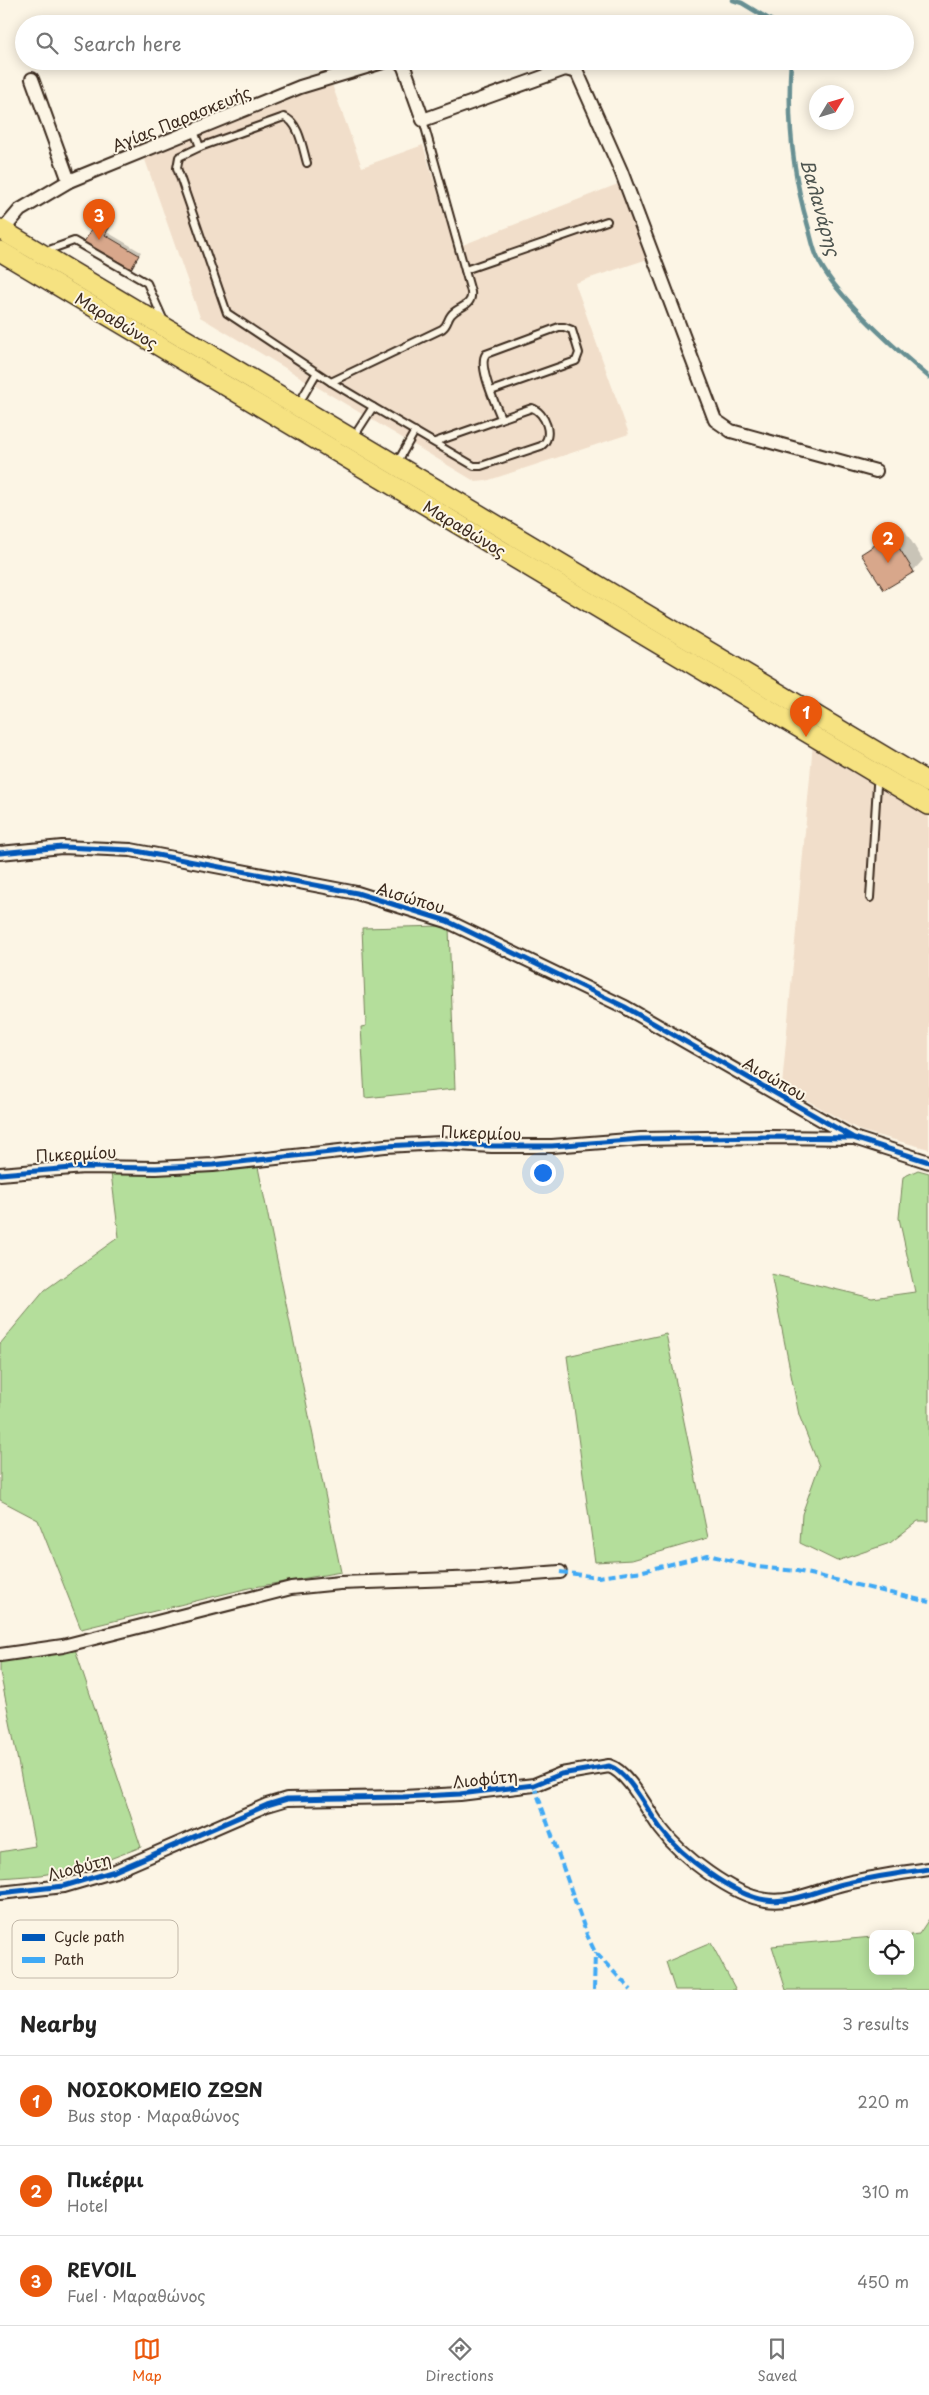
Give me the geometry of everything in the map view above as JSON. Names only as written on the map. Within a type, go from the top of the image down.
[{"type":"main road","name":"Μαραθώνος","points":[[1,230],[929,783]]},
{"type":"main road","name":"Μαραθώνος","points":[[0,251],[929,805]]},
{"type":"street","name":"Αγίας Παρασκευής","points":[[1,230],[20,210],[69,181],[300,87],[356,70]]},
{"type":"street","points":[[405,70],[423,120],[562,70]]},
{"type":"street","points":[[569,70],[577,72],[621,171],[715,420],[731,431],[876,471]]},
{"type":"street","points":[[32,79],[69,181]]},
{"type":"street","name":"Αισώπου","points":[[0,853],[62,847],[131,850],[357,893],[447,921],[625,1008],[854,1138]]},
{"type":"street","name":"Πικερμίου","points":[[0,1174],[84,1167],[213,1165],[385,1146],[441,1143],[552,1146],[641,1139],[769,1137],[854,1138],[929,1162]]},
{"type":"street","points":[[0,1655],[63,1646],[292,1588],[340,1582],[481,1578],[560,1572]]},
{"type":"street","name":"Λιοφύτη","points":[[0,1894],[64,1886],[114,1871],[267,1805],[287,1799],[460,1794],[534,1785],[561,1774],[609,1766],[626,1778],[667,1837],[688,1857],[732,1887],[756,1897],[766,1900],[783,1900],[891,1874],[929,1869]]},
{"type":"lane","points":[[307,164],[294,124],[284,117],[179,156],[176,168],[227,313],[316,374],[434,442],[478,466],[541,446],[548,440],[548,431],[542,416],[536,410],[528,409],[434,442]]},
{"type":"lane","points":[[331,382],[445,327],[452,314],[471,300],[472,292],[423,120]]},
{"type":"lane","points":[[194,131],[200,147]]},
{"type":"lane","points":[[465,270],[607,220]]},
{"type":"lane","points":[[41,253],[74,241],[147,283],[167,329]]},
{"type":"lane","points":[[491,391],[576,360],[579,353],[572,330],[564,326],[559,327],[486,354],[482,361],[491,391],[501,418]]},
{"type":"lane","points":[[297,406],[316,374]]},
{"type":"lane","points":[[353,439],[373,407]]},
{"type":"lane","points":[[396,465],[415,431]]},
{"type":"lane","points":[[870,898],[877,785],[880,776]]},
{"type":"shaded area","points":[[331,82],[362,167],[423,145],[455,248],[618,184],[648,259],[575,283],[629,434],[486,481],[476,482],[200,317],[143,154],[294,94]]},
{"type":"shaded area","points":[[813,743],[929,814],[929,1149],[861,1131],[782,1086]]},
{"type":"green space","points":[[443,926],[449,928],[455,1089],[365,1098],[361,1027],[366,1026],[362,928]]},
{"type":"green space","points":[[258,1167],[341,1572],[249,1588],[81,1629],[38,1520],[0,1500],[0,1344],[45,1290],[119,1237],[111,1173],[185,1173]]},
{"type":"green space","points":[[918,1170],[929,1173],[929,1521],[918,1521],[890,1543],[837,1561],[800,1543],[802,1514],[819,1466],[799,1415],[771,1274],[872,1298],[915,1292],[899,1218],[903,1177]]},
{"type":"green space","points":[[666,1334],[708,1538],[632,1560],[595,1562],[567,1356]]},
{"type":"green space","points":[[75,1649],[141,1847],[89,1867],[41,1875],[0,1878],[0,1852],[35,1846],[0,1672],[0,1662]]},
{"type":"green space","points":[[929,1919],[929,1990],[786,1990],[772,1946],[869,1937],[869,1975],[914,1975],[914,1935],[919,1934]]},
{"type":"green space","points":[[711,1943],[736,1990],[675,1990],[666,1962]]},
{"type":"building","points":[[101,213],[114,220],[105,235],[139,255],[130,271],[83,244]]},
{"type":"building","points":[[891,535],[914,572],[884,590],[861,554]]},
{"type":"waterway","name":"Βαλανάρης","points":[[733,0],[762,15]]},
{"type":"waterway","name":"Βαλανάρης","points":[[791,70],[790,124],[792,145],[798,185],[816,255],[826,274],[852,305],[884,338],[929,377]]},
{"type":"marked path","points":[[560,1572],[598,1577],[643,1571],[708,1555],[757,1567],[797,1571],[929,1602]]},
{"type":"marked path","points":[[534,1785],[587,1935],[595,1952],[631,1990]]},
{"type":"marked path","points":[[594,1990],[595,1952]]},
{"type":"cycle path","points":[[0,853],[62,847],[131,850],[357,893],[447,921],[625,1007],[852,1137]]},
{"type":"cycle path","points":[[0,1174],[84,1167],[156,1168],[213,1165],[385,1146],[441,1143],[492,1146],[552,1146],[641,1139],[769,1137],[854,1138],[929,1162]]},
{"type":"cycle path","points":[[0,1893],[64,1886],[115,1871],[267,1805],[287,1799],[460,1794],[534,1785],[561,1774],[609,1766],[624,1776],[631,1784],[661,1829],[681,1851],[708,1873],[738,1891],[753,1897],[776,1901],[785,1900],[886,1875],[929,1869]]},
{"type":"place","name":"REVOIL","points":[[99,240]]},
{"type":"place","name":"Πικέρμι","points":[[888,563]]},
{"type":"place","name":"ΝΟΣΟΚΟΜΕΙΟ ΖΩΩΝ","points":[[806,737]]}]
